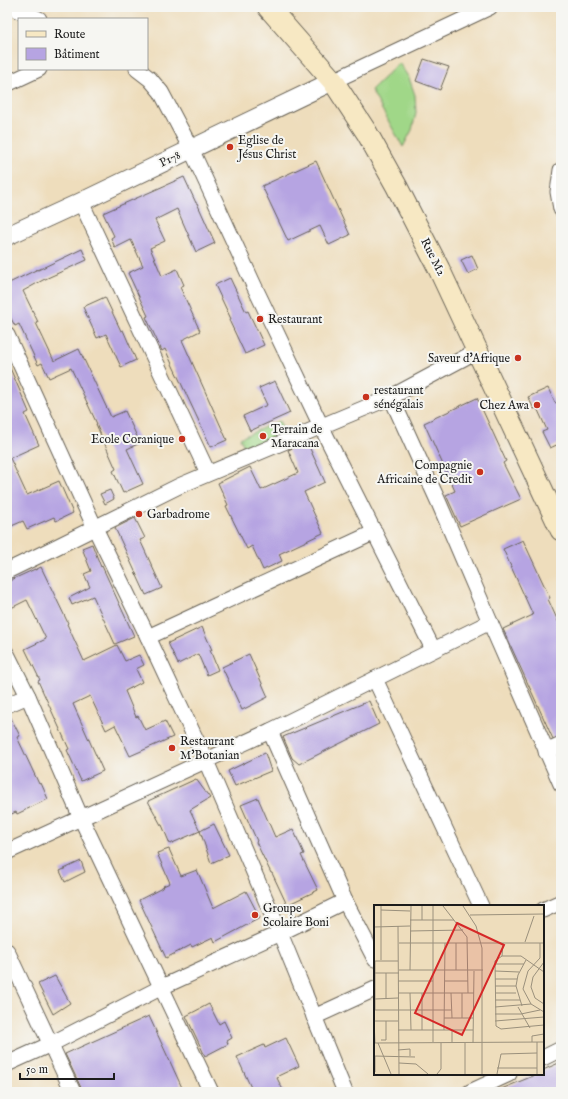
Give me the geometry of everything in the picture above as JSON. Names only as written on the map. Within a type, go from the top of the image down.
[{"type":"main road","name":"Rue M2","points":[[268,7],[333,81],[367,133],[439,268],[561,530]]},
{"type":"street","points":[[10,7],[37,18]]},
{"type":"street","points":[[333,81],[490,7]]},
{"type":"street","points":[[7,84],[37,70]]},
{"type":"street","points":[[138,70],[150,79],[161,92],[191,149],[321,426],[433,650]]},
{"type":"street","name":"P178","points":[[7,236],[333,81]]},
{"type":"street","points":[[561,170],[558,192],[561,209]]},
{"type":"street","points":[[81,202],[208,473]]},
{"type":"street","points":[[7,335],[95,528],[148,636],[206,761],[346,1092]]},
{"type":"street","points":[[7,571],[179,486],[391,397],[477,351]]},
{"type":"street","points":[[391,397],[439,503],[561,784]]},
{"type":"street","points":[[148,636],[375,532]]},
{"type":"street","points":[[7,852],[270,731],[490,622]]},
{"type":"street","points":[[7,654],[28,696],[82,818],[211,1092]]},
{"type":"street","points":[[375,679],[481,905]]},
{"type":"street","points":[[7,705],[28,696]]},
{"type":"street","points":[[270,731],[345,901],[374,956]]},
{"type":"street","points":[[546,752],[561,745]]},
{"type":"street","points":[[7,1064],[51,1044],[162,987],[280,933],[345,901]]},
{"type":"street","points":[[544,910],[561,902]]},
{"type":"street","points":[[7,951],[73,1092]]},
{"type":"street","points":[[314,1017],[374,989]]},
{"type":"street","points":[[544,1058],[561,1049]]},
{"type":"street","points":[[470,1092],[507,1075]]},
{"type":"green space","points":[[399,63],[409,78],[415,95],[416,113],[412,130],[403,147],[371,90]]},
{"type":"green space","name":"Terrain de Maracana","points":[[279,421],[285,433],[246,451],[240,438]]},
{"type":"building","points":[[424,59],[449,67],[440,90],[416,81]]},
{"type":"building","points":[[316,161],[350,235],[329,245],[320,226],[288,241],[262,186]]},
{"type":"building","points":[[184,177],[215,243],[196,252],[177,209],[155,220],[165,241],[150,248],[162,276],[177,269],[184,285],[180,287],[200,331],[182,340],[227,440],[211,447],[165,349],[162,351],[128,273],[143,266],[131,240],[115,248],[111,238],[114,236],[103,213]]},
{"type":"building","points":[[82,249],[87,260],[23,291],[54,361],[79,349],[111,417],[125,411],[140,443],[127,449],[143,484],[123,493],[113,471],[116,469],[71,368],[49,378],[42,363],[38,365],[19,324],[15,326],[7,311],[7,284]]},
{"type":"building","points":[[472,255],[478,269],[468,274],[461,260]]},
{"type":"building","points":[[230,278],[264,345],[245,354],[215,285]]},
{"type":"building","points":[[105,297],[121,331],[123,330],[136,360],[121,367],[106,334],[97,338],[83,307]]},
{"type":"building","points":[[7,361],[29,412],[25,414],[39,445],[10,458],[27,495],[59,481],[73,513],[56,521],[54,517],[27,529],[23,521],[7,528]]},
{"type":"building","points":[[275,381],[290,413],[250,431],[243,416],[267,405],[259,388]]},
{"type":"building","points":[[548,388],[555,403],[561,400],[561,443],[550,448],[542,432],[547,430],[537,408],[534,409],[528,397]]},
{"type":"building","points":[[477,398],[506,461],[503,463],[521,499],[460,526],[446,495],[455,491],[424,423]]},
{"type":"building","points":[[307,442],[325,482],[304,492],[323,533],[279,554],[282,561],[263,570],[252,546],[247,549],[226,506],[228,505],[218,483],[250,467],[261,490],[298,473],[288,450]]},
{"type":"building","points":[[110,490],[114,499],[105,504],[100,494]]},
{"type":"building","points":[[135,518],[145,538],[140,540],[162,588],[146,595],[115,528]]},
{"type":"building","points":[[523,540],[550,598],[548,599],[561,628],[561,735],[553,739],[503,629],[533,615],[503,549]]},
{"type":"building","points":[[92,544],[101,567],[102,566],[134,636],[115,644],[93,596],[72,605],[69,598],[90,587],[84,574],[91,571],[82,548]]},
{"type":"building","points":[[41,567],[68,623],[67,624],[84,661],[117,645],[125,661],[139,655],[144,665],[136,669],[142,682],[125,691],[136,717],[138,716],[145,730],[165,721],[173,737],[130,756],[115,725],[106,730],[90,696],[73,704],[103,771],[81,781],[67,750],[69,749],[38,681],[40,680],[25,649],[46,639],[27,600],[7,610],[7,582]]},
{"type":"building","points":[[202,627],[212,650],[210,650],[218,670],[207,675],[198,654],[178,664],[168,643]]},
{"type":"building","points":[[249,654],[268,697],[242,710],[222,667]]},
{"type":"building","points":[[369,701],[379,724],[299,764],[292,758],[283,737]]},
{"type":"building","points":[[7,714],[9,714],[20,736],[17,737],[39,784],[41,783],[48,799],[17,814],[16,812],[7,816]]},
{"type":"building","points":[[265,753],[271,771],[235,786],[228,771]]},
{"type":"building","points":[[196,779],[210,798],[190,810],[200,831],[170,844],[162,825],[148,801]]},
{"type":"building","points":[[258,798],[275,837],[293,829],[304,854],[301,855],[318,890],[287,905],[256,842],[257,841],[241,805]]},
{"type":"building","points":[[214,824],[229,855],[211,863],[200,831]]},
{"type":"building","points":[[169,849],[181,876],[197,870],[213,908],[246,891],[260,918],[215,942],[213,937],[192,947],[191,945],[166,958],[139,900],[170,883],[157,853]]},
{"type":"building","points":[[81,861],[85,872],[65,882],[60,871]]},
{"type":"building","points":[[55,976],[70,1003],[53,1014],[38,984]]},
{"type":"building","points":[[209,1004],[219,1024],[224,1021],[232,1038],[227,1041],[228,1044],[205,1056],[186,1016]]},
{"type":"building","points":[[149,1016],[184,1092],[83,1092],[65,1054]]},
{"type":"building","points":[[286,1038],[299,1066],[278,1076],[279,1077],[277,1078],[284,1092],[253,1092],[237,1057],[264,1045],[265,1048]]},
{"type":"building","points":[[561,1062],[561,1092],[494,1092],[536,1075],[544,1075],[544,1070]]},
{"type":"place","name":"Eglise de Jésus Christ","points":[[230,147]]},
{"type":"place","name":"Restaurant","points":[[260,319]]},
{"type":"place","name":"Saveur d'Afrique","points":[[518,358]]},
{"type":"place","name":"restaurant sénégalais","points":[[366,397]]},
{"type":"place","name":"Chez Awa","points":[[537,405]]},
{"type":"place","name":"Terrain de Maracana","points":[[263,436]]},
{"type":"place","name":"Ecole Coranique","points":[[182,439]]},
{"type":"place","name":"Compagnie Africaine de Credit","points":[[480,472]]},
{"type":"place","name":"Garbadrome","points":[[139,514]]},
{"type":"place","name":"Restaurant M'Botanian","points":[[172,748]]},
{"type":"place","name":"Groupe Scolaire Boni","points":[[255,915]]}]
